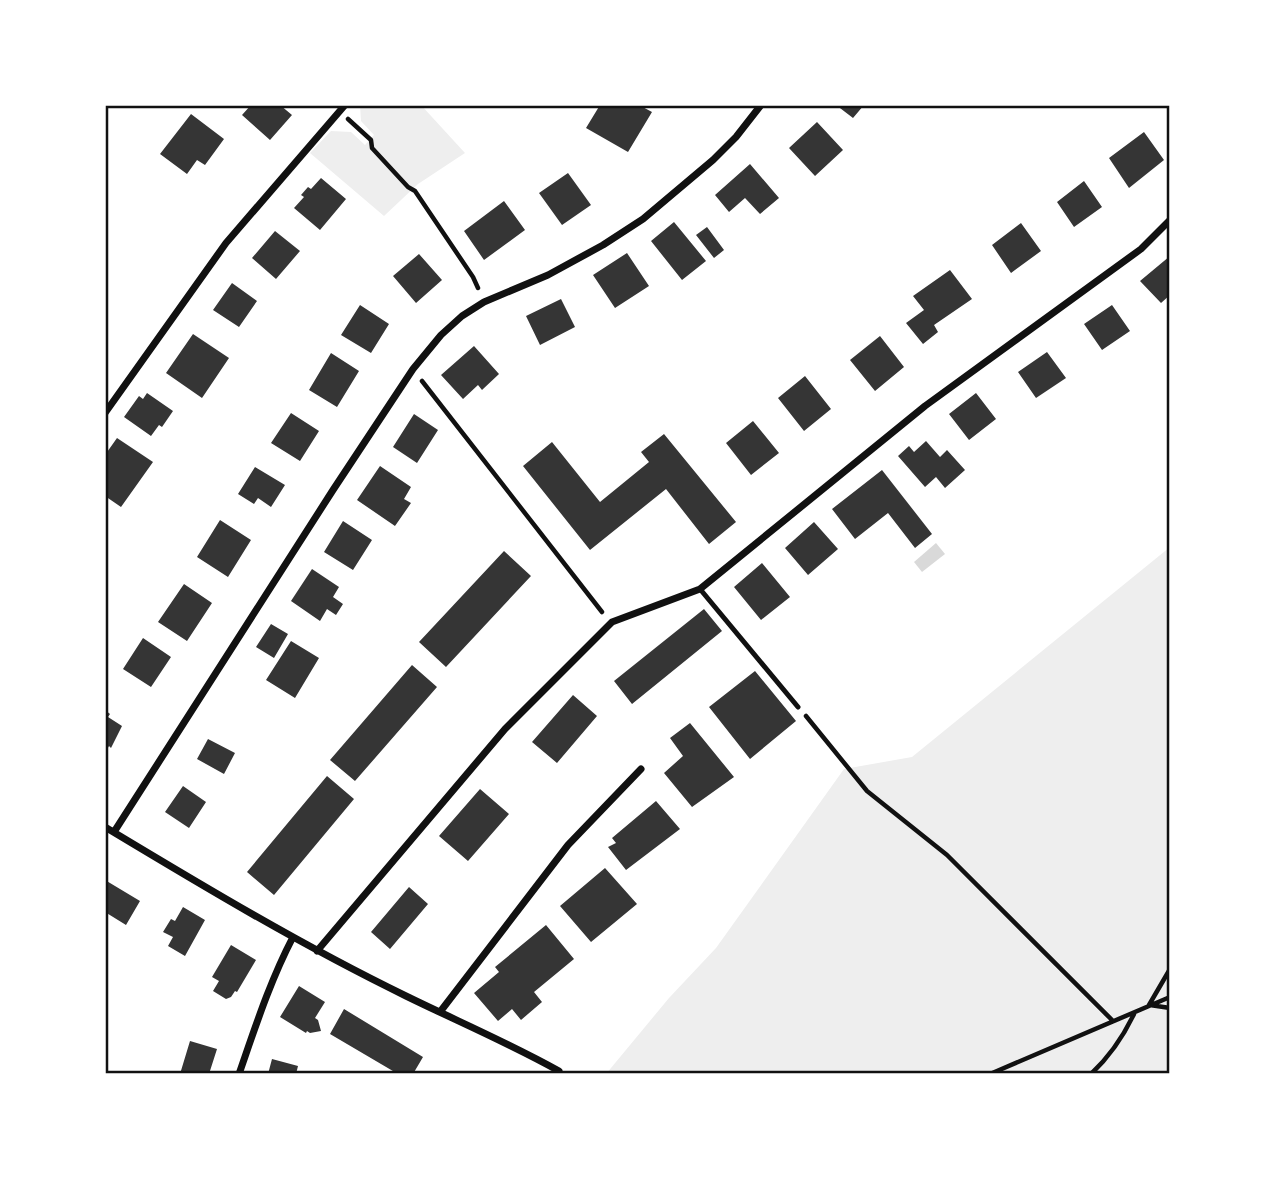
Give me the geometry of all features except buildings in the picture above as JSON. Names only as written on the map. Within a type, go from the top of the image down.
[{"type":"street","points":[[114,832],[333,490],[413,369],[441,335],[462,316],[484,302],[548,275],[643,219],[713,160],[736,137],[761,105]]},
{"type":"street","points":[[105,413],[226,243],[342,108]]},
{"type":"street","points":[[317,951],[505,729],[612,622],[700,589],[925,406],[1141,249],[1170,220]]},
{"type":"street","points":[[440,1012],[568,845],[640,769]]},
{"type":"street","points":[[105,827],[317,951],[559,1071]]},
{"type":"street","points":[[239,1074],[254,1029],[293,937]]},
{"type":"lane","points":[[700,589],[798,707]]},
{"type":"path","points":[[342,108],[371,140],[372,148],[408,187],[415,191],[473,277],[484,302]]},
{"type":"path","points":[[413,369],[603,614],[612,622]]},
{"type":"path","points":[[798,707],[867,791],[947,855],[1112,1021]]},
{"type":"path","points":[[1149,1005],[1170,969]]},
{"type":"path","points":[[990,1074],[1170,997]]},
{"type":"path","points":[[1149,1005],[1170,1008]]},
{"type":"path","points":[[1091,1074],[1128,1027],[1134,1013]]},
{"type":"shaded area","points":[[360,105],[421,105],[465,153],[418,184],[384,216],[310,153],[331,131],[351,132],[365,145],[374,135],[361,121]]},
{"type":"shaded area","points":[[936,543],[945,554],[922,572],[914,562]]},
{"type":"shaded area","points":[[1170,547],[1170,1074],[606,1074],[669,998],[716,948],[844,769],[912,757]]}]
